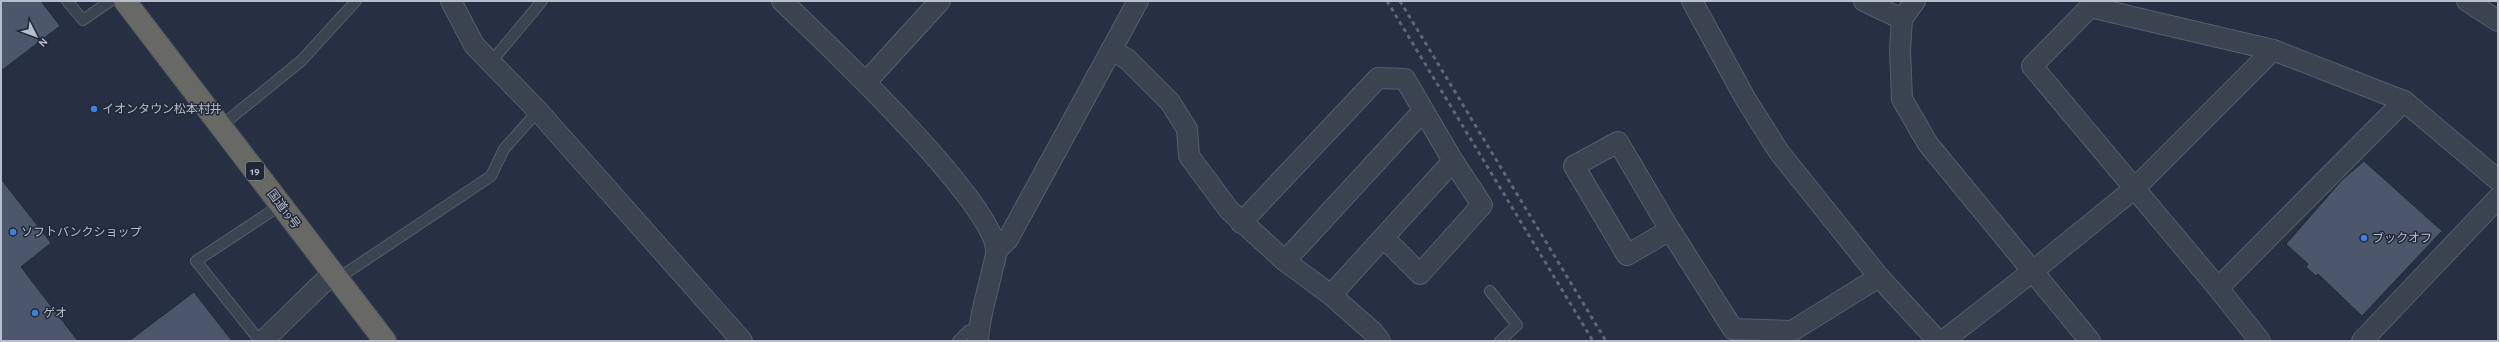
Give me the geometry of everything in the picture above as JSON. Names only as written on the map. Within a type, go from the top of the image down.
[{"type":"highway","name":"国道19号","points":[[125,1],[385,341]]},
{"type":"street","points":[[451,1],[474,45],[538,111],[742,341]]},
{"type":"street","points":[[782,1],[866,82],[970,199],[987,224],[996,251],[979,334]]},
{"type":"street","points":[[866,82],[940,1]]},
{"type":"street","points":[[996,251],[1008,239],[1138,1]]},
{"type":"street","points":[[1692,1],[1746,98],[1779,152],[1879,277],[1938,341]]},
{"type":"street","points":[[1864,1],[1902,19]]},
{"type":"street","points":[[1915,1],[1902,19],[1900,50],[1902,99],[1928,144],[2090,341]]},
{"type":"street","points":[[2260,341],[2218,288],[2032,66],[2093,4],[2273,50],[2404,101],[2498,180]]},
{"type":"street","points":[[1111,50],[1127,59],[1170,102],[1187,129],[1189,156],[1240,223],[1285,261],[1331,295],[1373,332],[1380,341]]},
{"type":"street","points":[[1943,341],[2033,272],[2135,188],[2273,50]]},
{"type":"street","points":[[1240,223],[1378,78],[1405,79],[1453,161],[1482,205],[1420,274],[1384,238]]},
{"type":"street","points":[[2218,288],[2404,101]]},
{"type":"street","points":[[1285,261],[1424,110]]},
{"type":"street","points":[[1670,230],[1627,255],[1574,166],[1618,142],[1670,230],[1733,329],[1792,331],[1879,277]]},
{"type":"street","points":[[1331,295],[1453,161]]},
{"type":"street","points":[[2362,341],[2498,198]]},
{"type":"street","points":[[262,341],[335,276]]},
{"type":"lane","points":[[67,1],[83,20],[110,1]]},
{"type":"lane","points":[[221,126],[301,61],[356,1]]},
{"type":"lane","points":[[490,62],[542,1]]},
{"type":"lane","points":[[335,276],[491,176],[504,149],[538,111]]},
{"type":"lane","points":[[262,341],[196,262],[281,205]]},
{"type":"lane","points":[[1490,291],[1517,325],[1500,341]]},
{"type":"lane","points":[[958,341],[968,331],[979,334]]},
{"type":"building","points":[[1,1],[41,1],[60,26],[1,71]]},
{"type":"building","name":"ブックオフ","points":[[2364,161],[2442,231],[2362,316],[2318,274],[2316,276],[2306,267],[2308,264],[2286,244],[2342,180]]},
{"type":"building","points":[[1,179],[51,243],[21,267],[78,341],[1,341]]},
{"type":"building","points":[[194,292],[232,341],[129,341]]},
{"type":"railway","points":[[1387,1],[1593,341]]},
{"type":"railway","points":[[1400,1],[1606,341]]},
{"type":"place","name":"イオンタウン松本村井","points":[[94,109]]},
{"type":"place","name":"ソフトバンクショップ","points":[[13,232]]},
{"type":"place","name":"ブックオフ","points":[[2364,238]]},
{"type":"place","name":"ゲオ","points":[[35,313]]}]
